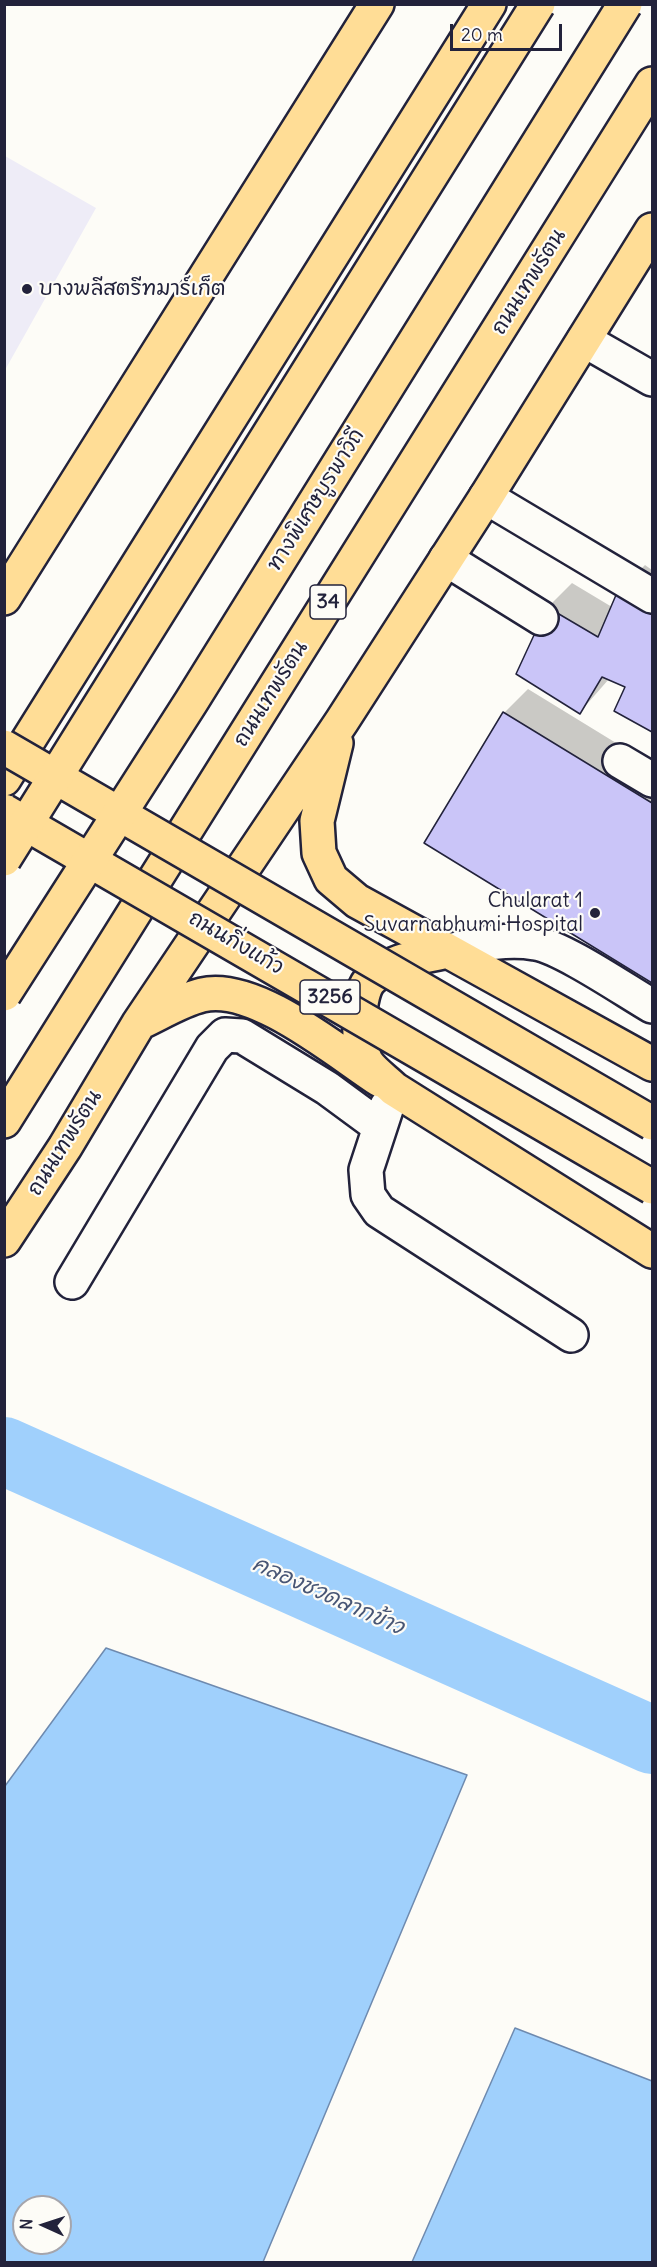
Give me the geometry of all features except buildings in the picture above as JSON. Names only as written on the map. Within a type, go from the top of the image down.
[{"type":"main road","points":[[4,598],[376,4]]},
{"type":"main road","points":[[4,860],[538,4]]},
{"type":"main road","name":"ทางพิเศษบูรพาวิถี","points":[[4,994],[197,692],[625,4]]},
{"type":"main road","points":[[4,779],[482,12]]},
{"type":"main road","name":"ถนนเทพรัตน","points":[[4,1121],[643,103],[652,84]]},
{"type":"main road","name":"ถนนเทพรัตน","points":[[9,1232],[65,1147],[139,1023],[342,721],[446,560],[652,230]]},
{"type":"main road","points":[[4,560],[60,509]]},
{"type":"main road","points":[[342,721],[317,822],[319,853],[331,879],[357,901],[652,1064]]},
{"type":"main road","name":"3256","points":[[4,747],[652,1123]]},
{"type":"main road","name":"ถนนกิ่งแก้ว","points":[[4,811],[333,999],[652,1187]]},
{"type":"main road","points":[[394,1089],[367,1062],[360,1029],[362,993],[370,980],[398,962],[448,951]]},
{"type":"main road","points":[[139,1023],[203,994],[240,995],[282,1014],[394,1089],[652,1251]]},
{"type":"lane","points":[[584,340],[652,379]]},
{"type":"lane","points":[[486,497],[652,596]]},
{"type":"lane","points":[[446,560],[541,618]]},
{"type":"lane","points":[[620,761],[652,780]]},
{"type":"lane","points":[[448,951],[485,943],[537,943],[557,951],[652,1006]]},
{"type":"lane","points":[[72,1282],[212,1048],[225,1035],[242,1036],[327,1088],[380,1127]]},
{"type":"lane","points":[[394,1089],[366,1170],[368,1196],[380,1211],[571,1335]]},
{"type":"shaded area","name":"บางพลีสตรีทมาร์เก็ต","points":[[5,156],[96,208],[5,370]]},
{"type":"water","points":[[106,1648],[467,1775],[263,2262],[5,2262],[5,1786]]},
{"type":"water","points":[[515,2028],[652,2081],[652,2262],[412,2262]]},
{"type":"waterway","name":"คลองชวดลากข้าว","points":[[4,1451],[652,1740]]},
{"type":"place","name":"บางพลีสตรีทมาร์เก็ต","points":[[27,289]]},
{"type":"place","name":"Chularat 1 Suvarnabhumi Hospital","points":[[595,913]]}]
